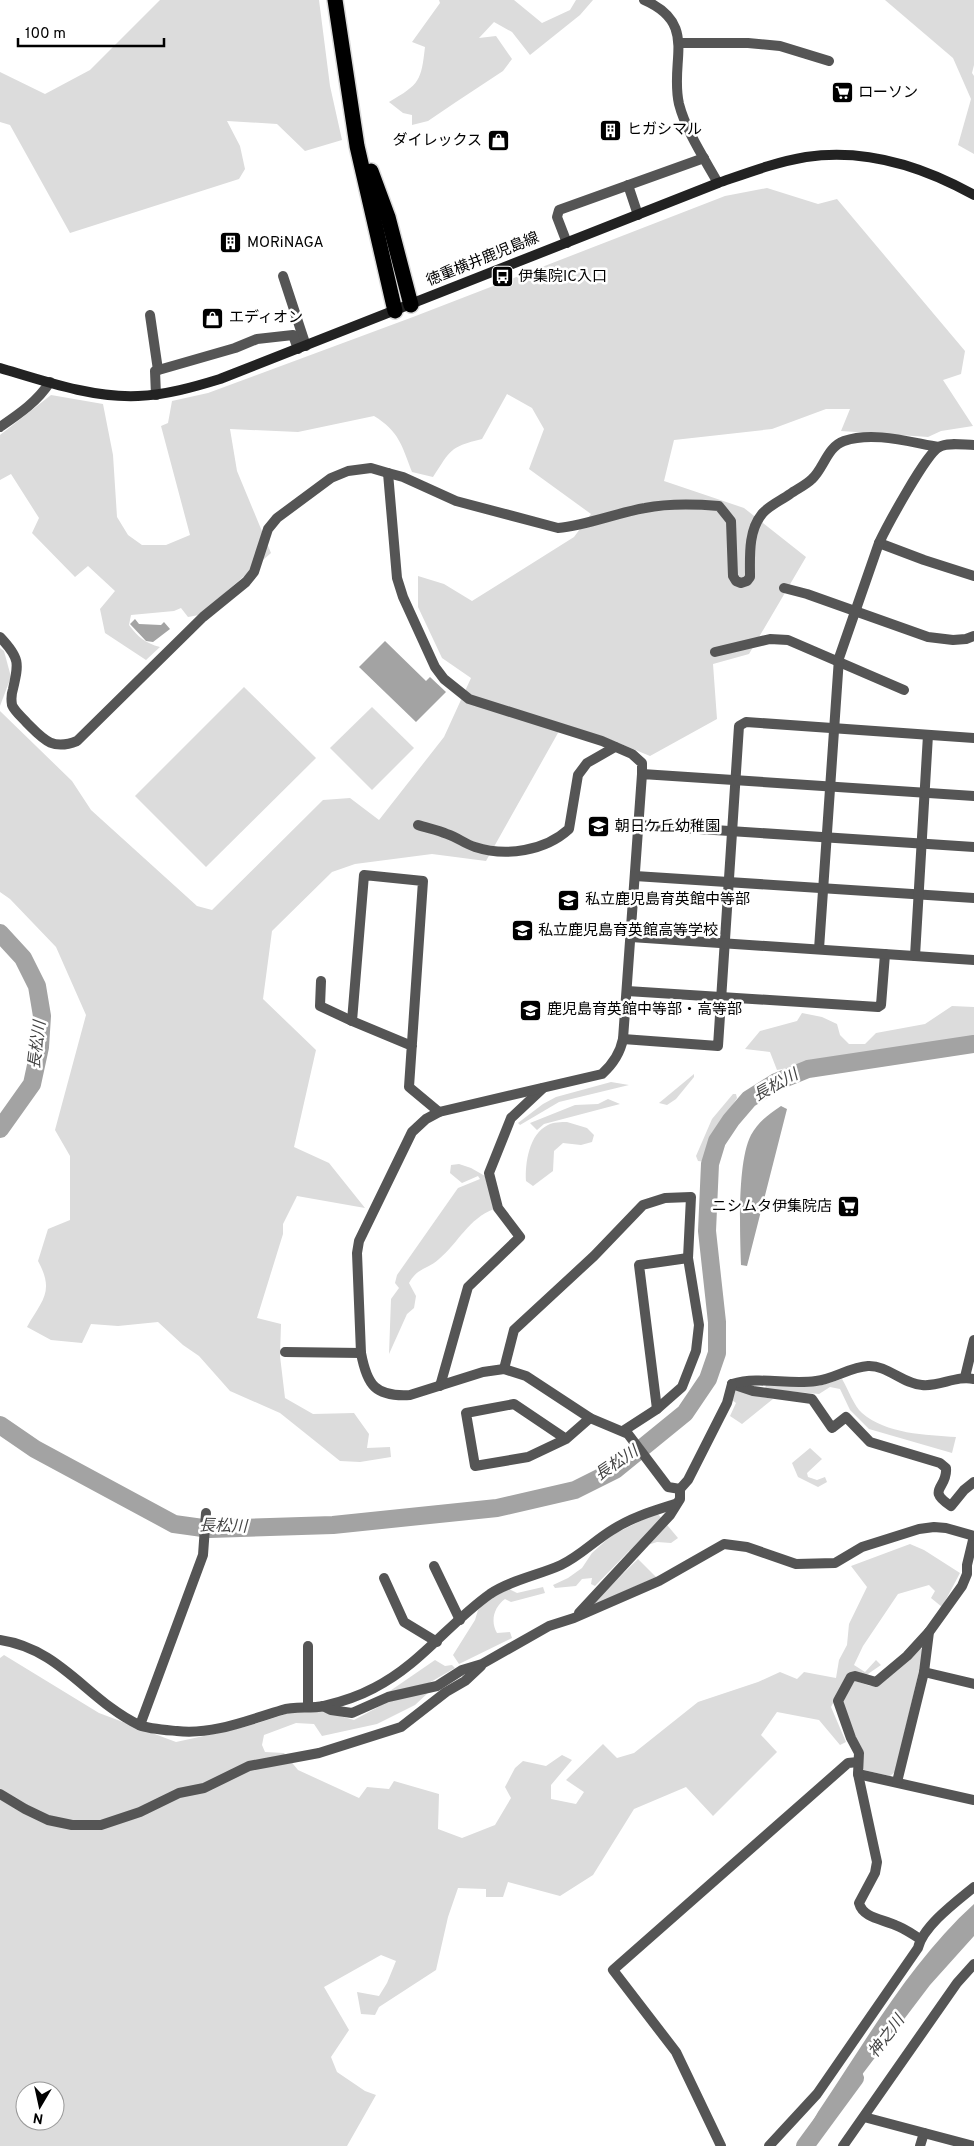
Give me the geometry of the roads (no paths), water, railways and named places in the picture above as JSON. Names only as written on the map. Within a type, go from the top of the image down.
[{"type":"highway","points":[[335,0],[357,146],[395,311]]},
{"type":"highway","points":[[355,130],[388,217],[411,305]]},
{"type":"main road","name":"徳重横井鹿児島線","points":[[0,368],[86,391],[122,396],[156,395],[220,379],[718,183],[766,167],[805,158],[832,155],[865,156],[892,160],[924,170],[974,195]]},
{"type":"street","points":[[644,0],[668,15],[675,27],[680,43],[677,80],[679,102],[685,121],[718,183]]},
{"type":"street","points":[[680,43],[748,43],[780,46],[829,61]]},
{"type":"street","points":[[567,243],[557,216],[560,210],[704,158]]},
{"type":"street","points":[[628,185],[638,215]]},
{"type":"street","points":[[283,276],[302,347]]},
{"type":"street","points":[[150,315],[158,370]]},
{"type":"street","points":[[156,395],[155,371],[158,370],[235,348],[257,339],[294,336],[302,347]]},
{"type":"street","points":[[0,427],[33,403],[50,382]]},
{"type":"street","points":[[0,637],[15,654],[18,662],[11,698],[16,711],[48,743],[68,745],[77,741],[203,617],[246,582],[254,572],[268,529],[277,518],[331,478],[348,470],[370,468],[402,477],[456,501],[558,528],[576,526],[644,508],[669,504],[719,506],[731,521],[733,576],[736,581],[741,583],[747,581],[750,577],[750,544],[754,527],[762,513],[811,480],[830,451],[842,442],[861,438],[886,438],[939,447],[950,444],[974,445]]},
{"type":"street","points":[[820,950],[839,662],[855,611],[888,525],[926,463],[939,447]]},
{"type":"street","points":[[388,473],[397,578],[403,597],[435,667],[444,678],[469,699],[615,746],[632,754],[642,762],[642,774],[623,1039],[618,1056],[602,1074],[439,1112],[426,1119],[412,1132],[359,1241],[357,1253],[361,1354],[364,1370],[370,1384],[378,1391],[398,1396],[410,1395],[483,1372],[504,1370],[526,1376],[590,1418],[626,1433],[668,1488],[680,1489]]},
{"type":"street","points":[[880,543],[974,576]]},
{"type":"street","points":[[784,588],[808,594],[928,637],[966,640],[974,636]]},
{"type":"street","points":[[715,652],[770,640],[788,640],[904,690]]},
{"type":"street","points":[[623,1039],[718,1046],[739,726],[746,722],[974,738]]},
{"type":"street","points":[[915,956],[928,735]]},
{"type":"street","points":[[418,825],[448,834],[474,847],[491,850],[509,852],[528,850],[543,845],[556,839],[569,829],[578,775],[587,763],[615,746]]},
{"type":"street","points":[[642,774],[974,796]]},
{"type":"street","points":[[638,825],[974,848]]},
{"type":"street","points":[[352,1021],[364,875],[423,881],[409,1087],[439,1112]]},
{"type":"street","points":[[635,876],[974,898]]},
{"type":"street","points":[[631,937],[974,960]]},
{"type":"street","points":[[627,991],[878,1007],[881,1005],[885,954]]},
{"type":"street","points":[[320,981],[320,1006],[412,1046]]},
{"type":"street","points":[[440,1386],[468,1287],[520,1237],[498,1208],[489,1173],[511,1118],[543,1088]]},
{"type":"street","points":[[504,1370],[514,1330],[594,1256],[643,1205],[665,1198],[691,1197],[688,1258],[699,1325],[696,1351],[682,1387],[626,1433]]},
{"type":"street","points":[[657,1409],[639,1265],[688,1258]]},
{"type":"street","points":[[732,1384],[747,1380],[815,1382],[868,1366],[880,1368],[920,1385],[935,1385],[970,1378],[974,1340]]},
{"type":"street","points":[[285,1352],[361,1354]]},
{"type":"street","points":[[732,1384],[753,1391],[812,1399],[832,1428],[846,1417],[870,1442],[940,1463],[946,1468],[946,1474],[938,1488],[938,1494],[940,1499],[951,1506],[964,1490],[974,1482]]},
{"type":"street","points":[[574,1618],[670,1515],[675,1504],[680,1499],[680,1489],[688,1480],[723,1412],[732,1384]]},
{"type":"street","points":[[566,1439],[514,1404],[466,1413],[475,1466],[528,1457],[566,1439],[590,1418]]},
{"type":"street","points":[[0,1640],[15,1642],[44,1654],[61,1665],[101,1700],[140,1725],[178,1732],[208,1730],[234,1725],[284,1709],[323,1706],[356,1696],[381,1684],[402,1672],[491,1594],[561,1565],[584,1553],[610,1531],[635,1516],[675,1504]]},
{"type":"street","points":[[140,1725],[203,1550],[206,1516]]},
{"type":"street","points":[[323,1706],[331,1710],[352,1713],[388,1697],[437,1686],[462,1670],[482,1664],[549,1626],[574,1618],[659,1581],[724,1544],[747,1547],[796,1564],[835,1562],[862,1547],[892,1536],[927,1528],[946,1528],[974,1536],[967,1565],[967,1574],[962,1586],[929,1632],[907,1656],[876,1682],[855,1676],[851,1677],[838,1701],[851,1738],[859,1753],[858,1774],[877,1862],[876,1872],[858,1903],[860,1909],[869,1916],[895,1925],[920,1939]]},
{"type":"street","points":[[434,1566],[460,1620]]},
{"type":"street","points":[[384,1578],[404,1622],[436,1642]]},
{"type":"street","points":[[897,1782],[924,1672],[929,1632]]},
{"type":"street","points":[[308,1646],[308,1707]]},
{"type":"street","points":[[0,1794],[25,1810],[48,1820],[72,1826],[101,1825],[140,1812],[179,1793],[204,1788],[249,1766],[319,1753],[401,1727],[446,1692],[465,1681],[482,1664]]},
{"type":"street","points":[[924,1672],[974,1684]]},
{"type":"street","points":[[721,2146],[676,2052],[613,1970],[848,1763],[858,1762]]},
{"type":"street","points":[[858,1774],[974,1800]]},
{"type":"street","points":[[769,2146],[817,2094],[918,1948],[920,1939],[951,1906],[974,1887]]},
{"type":"street","points":[[843,2146],[957,1982],[974,1964]]},
{"type":"street","points":[[864,2117],[973,2146]]},
{"type":"street","points":[[920,2146],[924,2133]]},
{"type":"water","points":[[135,619],[139,624],[161,625],[164,622],[170,629],[153,642],[146,641],[130,624]]},
{"type":"water","points":[[385,641],[426,681],[430,677],[446,692],[416,722],[359,667]]},
{"type":"water","points":[[781,1106],[787,1109],[747,1266],[741,1265],[740,1198],[743,1162],[751,1135],[757,1126]]},
{"type":"water","points":[[974,1904],[974,1936],[930,1985],[861,2076],[806,2133],[872,2030],[909,1977],[929,1951]]},
{"type":"waterway","name":"長松川","points":[[0,933],[23,958],[37,986],[42,1016],[40,1047],[32,1084],[0,1129]]},
{"type":"waterway","name":"長松川","points":[[0,1425],[35,1449],[174,1524],[210,1529],[333,1525],[497,1508],[575,1490],[615,1470],[685,1413],[708,1379],[717,1353],[717,1322],[707,1231],[710,1164],[717,1141],[731,1120],[749,1099],[776,1082],[808,1069],[974,1044]]},
{"type":"waterway","name":"神之川","points":[[805,2146],[855,2078]]},
{"type":"place","name":"ローソン","points":[[842,93]]},
{"type":"place","name":"ヒガシマル","points":[[611,130]]},
{"type":"place","name":"ダイレックス","points":[[498,141]]},
{"type":"place","name":"MORiNAGA","points":[[231,243]]},
{"type":"place","name":"伊集院IC入口","points":[[502,277]]},
{"type":"place","name":"エディオン","points":[[213,318]]},
{"type":"place","name":"朝日ケ丘幼稚園","points":[[599,827]]},
{"type":"place","name":"私立鹿児島育英館中等部","points":[[569,900]]},
{"type":"place","name":"私立鹿児島育英館高等学校","points":[[522,931]]},
{"type":"place","name":"鹿児島育英館中等部・高等部","points":[[531,1010]]},
{"type":"place","name":"ニシムタ伊集院店","points":[[848,1207]]}]
